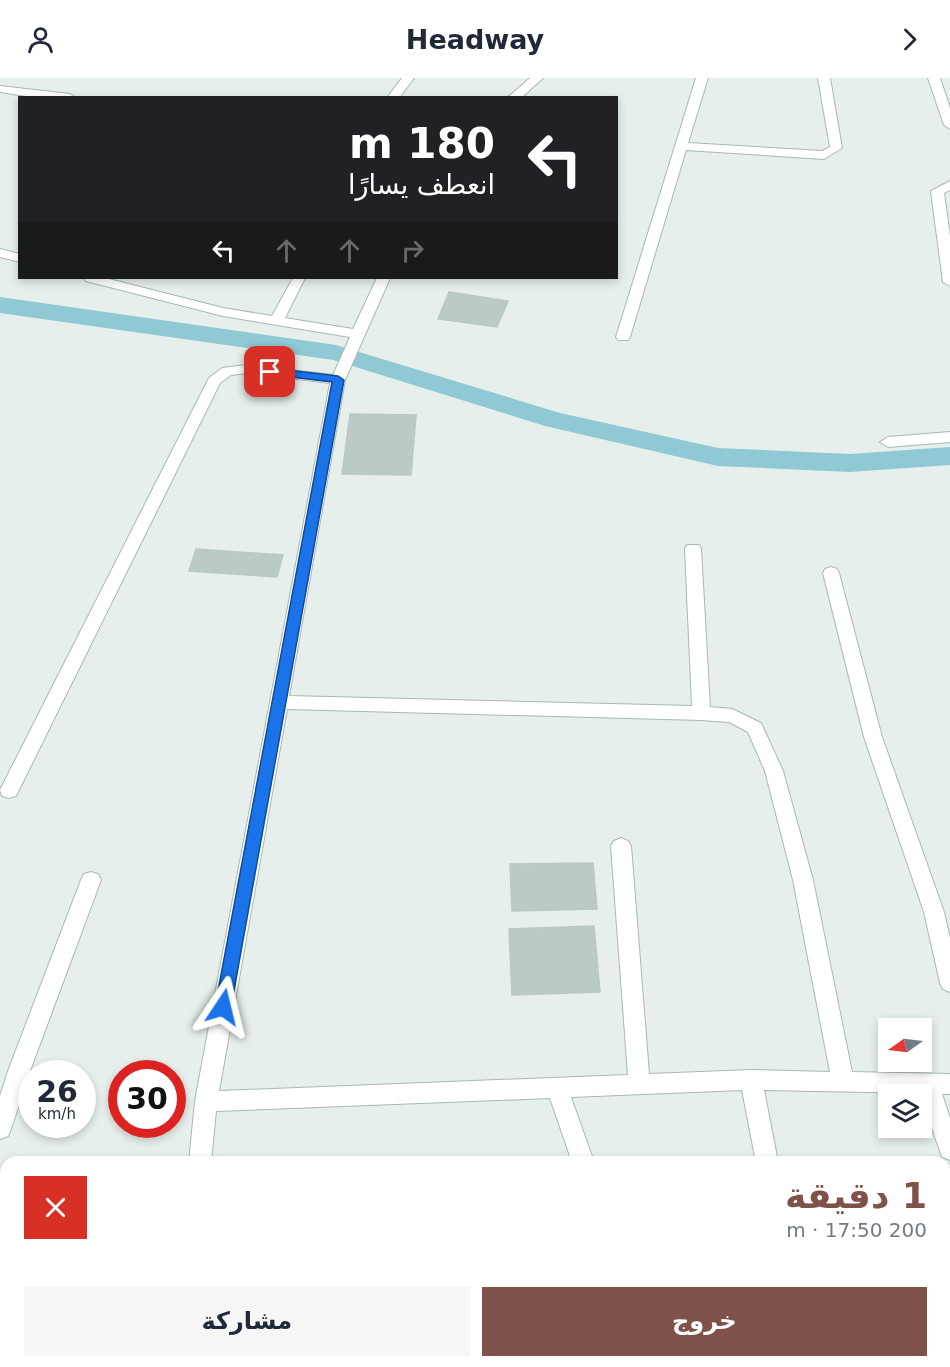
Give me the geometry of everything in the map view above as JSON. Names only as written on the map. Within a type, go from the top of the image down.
[{"type":"street","points":[[394,96],[408,78]]},
{"type":"street","points":[[515,96],[537,78]]},
{"type":"street","points":[[623,336],[702,78]]},
{"type":"street","points":[[683,146],[824,155],[836,148],[824,78]]},
{"type":"street","points":[[934,78],[950,125]]},
{"type":"street","points":[[0,89],[54,96]]},
{"type":"street","points":[[950,185],[937,191],[950,282]]},
{"type":"street","points":[[0,253],[18,258]]},
{"type":"street","points":[[95,279],[223,312],[357,338]]},
{"type":"street","points":[[276,322],[298,279]]},
{"type":"street","points":[[201,1156],[206,1101],[338,380],[383,279]]},
{"type":"street","points":[[9,791],[214,381],[227,371],[247,369],[338,380]]},
{"type":"street","points":[[888,442],[950,437]]},
{"type":"street","points":[[693,549],[701,713]]},
{"type":"street","points":[[831,573],[873,737],[934,912],[950,983]]},
{"type":"street","points":[[278,702],[701,713],[732,716],[755,728],[774,771],[803,880],[843,1082]]},
{"type":"street","points":[[621,846],[639,1084]]},
{"type":"street","points":[[0,1129],[19,1071],[91,880]]},
{"type":"street","points":[[206,1101],[751,1080],[950,1084]]},
{"type":"street","points":[[751,1080],[766,1156]]},
{"type":"street","points":[[927,1083],[950,1150]]},
{"type":"street","points":[[557,1087],[581,1156]]},
{"type":"building","points":[[449,292],[508,301],[497,327],[438,319]]},
{"type":"building","points":[[350,414],[416,415],[411,475],[342,474]]},
{"type":"building","points":[[196,549],[283,555],[277,577],[189,571]]},
{"type":"building","points":[[593,863],[597,909],[512,911],[510,864]]},
{"type":"building","points":[[594,926],[600,992],[512,995],[509,929]]},
{"type":"waterway","points":[[0,305],[336,353],[555,420],[718,457],[850,463],[950,456]]},
{"type":"route","points":[[223,1007],[338,380],[270,372]]}]
